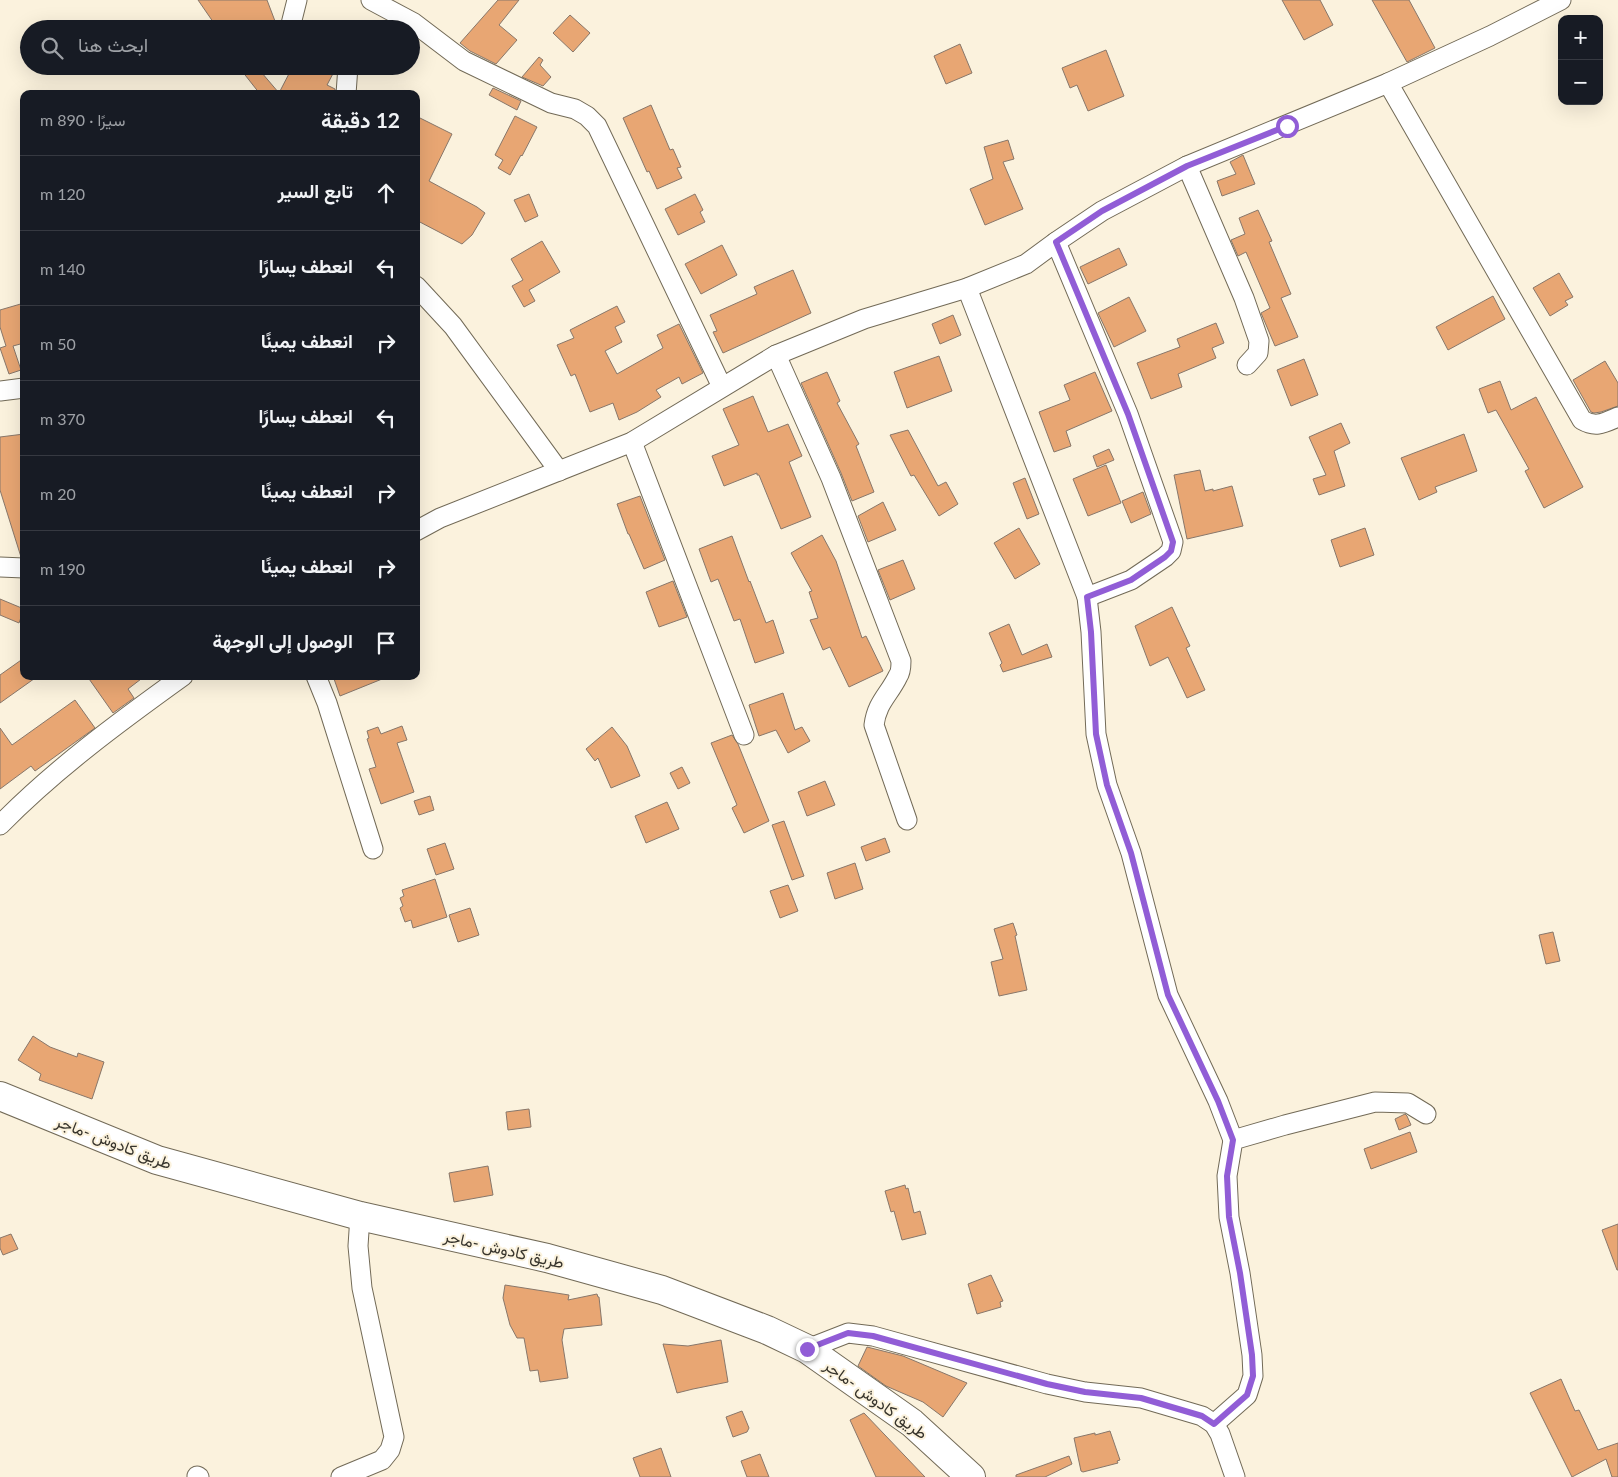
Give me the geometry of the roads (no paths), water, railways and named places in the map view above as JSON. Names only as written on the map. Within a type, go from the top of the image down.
[{"type":"highway","name":"طريق كادوش -ماجر","points":[[0,1096],[157,1160],[360,1216],[547,1258],[662,1290],[767,1330],[807,1349],[912,1422],[971,1477]]},
{"type":"street","points":[[291,20],[297,0]]},
{"type":"street","points":[[372,0],[409,20]]},
{"type":"street","points":[[420,529],[440,518],[632,442],[776,355],[864,319],[967,288],[1026,264],[1102,211],[1187,166],[1388,83],[1490,36],[1561,0]]},
{"type":"street","points":[[420,28],[464,61],[551,103],[575,109],[587,116],[598,126],[722,386]]},
{"type":"street","points":[[346,90],[347,75]]},
{"type":"street","points":[[1388,83],[1582,420],[1590,424],[1600,424],[1618,417]]},
{"type":"street","points":[[1187,166],[1244,298],[1259,341],[1258,353],[1247,365]]},
{"type":"street","points":[[1056,242],[1128,414],[1173,542],[1171,551],[1165,557],[1131,580],[1087,597]]},
{"type":"street","points":[[967,288],[1087,597],[1091,632],[1096,734],[1107,785],[1131,853],[1168,995],[1218,1101],[1233,1140],[1227,1176],[1229,1217],[1247,1318],[1253,1376],[1247,1395],[1214,1424]]},
{"type":"street","points":[[420,290],[453,326],[559,471]]},
{"type":"street","points":[[776,355],[831,478],[901,661],[899,675],[883,700],[876,714],[874,725],[907,820]]},
{"type":"street","points":[[0,391],[20,388]]},
{"type":"street","points":[[632,442],[744,735]]},
{"type":"street","points":[[0,567],[20,568]]},
{"type":"street","points":[[0,824],[26,798],[67,763],[177,680]]},
{"type":"street","points":[[318,680],[373,849]]},
{"type":"street","points":[[1233,1140],[1375,1102],[1408,1103],[1426,1114]]},
{"type":"street","points":[[341,1477],[382,1460],[390,1450],[394,1437],[362,1288],[358,1246],[360,1216]]},
{"type":"street","points":[[807,1349],[848,1333],[873,1336],[1047,1384],[1085,1392],[1141,1398],[1202,1416],[1214,1424],[1220,1434],[1235,1477]]}]
